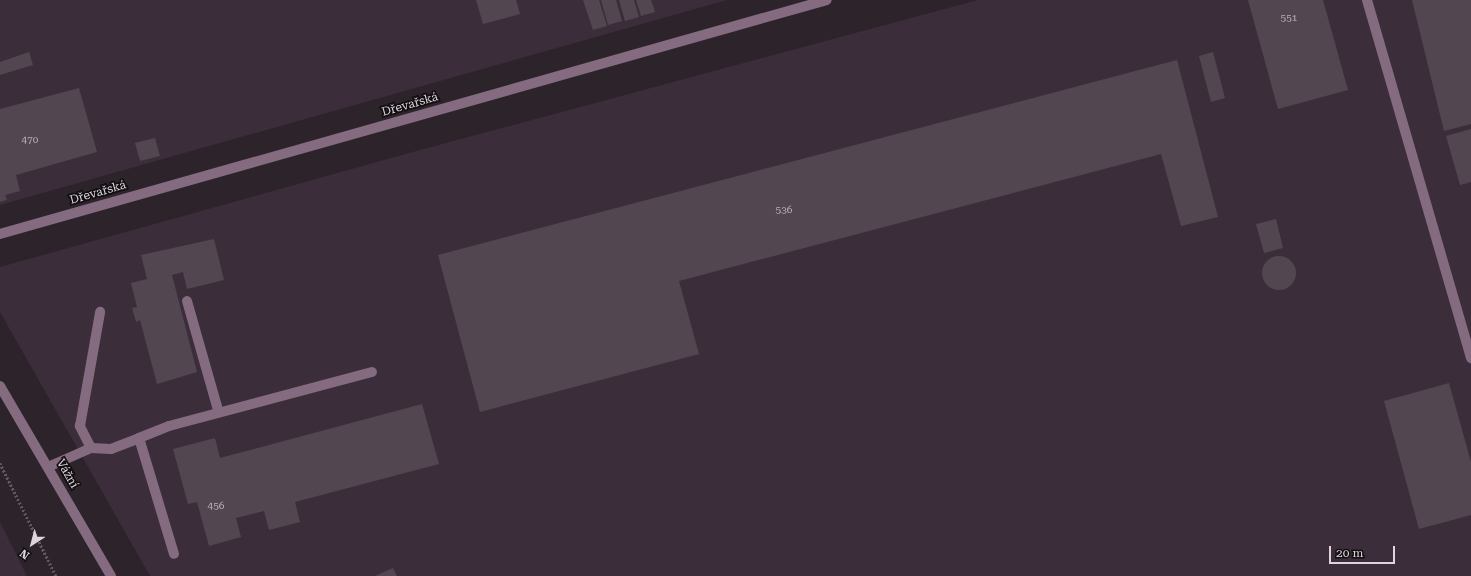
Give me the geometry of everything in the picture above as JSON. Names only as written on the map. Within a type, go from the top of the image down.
[{"type":"street","name":"Dřevařská","points":[[0,234],[828,0]]},
{"type":"street","points":[[1367,0],[1471,358]]},
{"type":"street","points":[[187,301],[219,413]]},
{"type":"street","points":[[91,448],[80,426],[100,312]]},
{"type":"street","points":[[48,467],[91,448],[111,449],[169,426],[372,372]]},
{"type":"street","name":"Vážní","points":[[0,386],[111,576]]},
{"type":"street","points":[[139,438],[174,554]]},
{"type":"path","points":[[0,463],[56,576]]},
{"type":"shaded area","points":[[0,0],[727,0],[0,205]]},
{"type":"shaded area","points":[[978,0],[1471,0],[1471,576],[150,576],[0,312],[0,267],[409,153]]},
{"type":"shaded area","points":[[0,522],[27,576],[0,576]]},
{"type":"building","points":[[476,0],[516,0],[520,14],[483,24]]},
{"type":"building","points":[[583,0],[599,0],[607,26],[593,30]]},
{"type":"building","points":[[601,0],[616,0],[622,21],[608,25]]},
{"type":"building","points":[[619,0],[634,0],[639,17],[625,21]]},
{"type":"building","points":[[636,0],[651,0],[655,12],[641,16]]},
{"type":"building","points":[[1248,0],[1323,0],[1348,90],[1278,109]]},
{"type":"building","points":[[1412,0],[1471,0],[1471,124],[1444,131]]},
{"type":"building","points":[[29,52],[33,65],[0,75],[0,62]]},
{"type":"building","points":[[1213,52],[1225,98],[1211,102],[1199,56]]},
{"type":"building","points":[[1177,60],[1218,217],[1181,226],[1161,154],[679,281],[699,354],[480,412],[438,255]]},
{"type":"building","points":[[79,88],[97,152],[16,175],[20,191],[5,195],[7,200],[0,202],[0,109]]},
{"type":"building","points":[[1471,129],[1471,182],[1460,185],[1446,136]]},
{"type":"building","points":[[155,138],[160,156],[140,161],[135,143]]},
{"type":"building","points":[[1276,219],[1283,248],[1264,253],[1256,224]]},
{"type":"building","points":[[214,239],[224,280],[187,289],[183,272],[172,275],[197,372],[157,384],[140,320],[136,322],[132,308],[137,307],[131,283],[147,279],[141,255]]},
{"type":"building","points":[[1276,256],[1282,256],[1286,257],[1293,263],[1296,273],[1295,280],[1289,287],[1282,290],[1276,290],[1272,289],[1265,283],[1262,276],[1262,270],[1263,266],[1269,259]]},
{"type":"building","points":[[1449,383],[1471,462],[1471,515],[1419,529],[1384,401]]},
{"type":"building","points":[[422,404],[439,464],[295,502],[300,522],[269,530],[264,511],[236,518],[241,537],[209,546],[197,502],[188,504],[173,449],[215,438],[220,458]]},
{"type":"building","points":[[393,568],[397,576],[375,576]]}]
